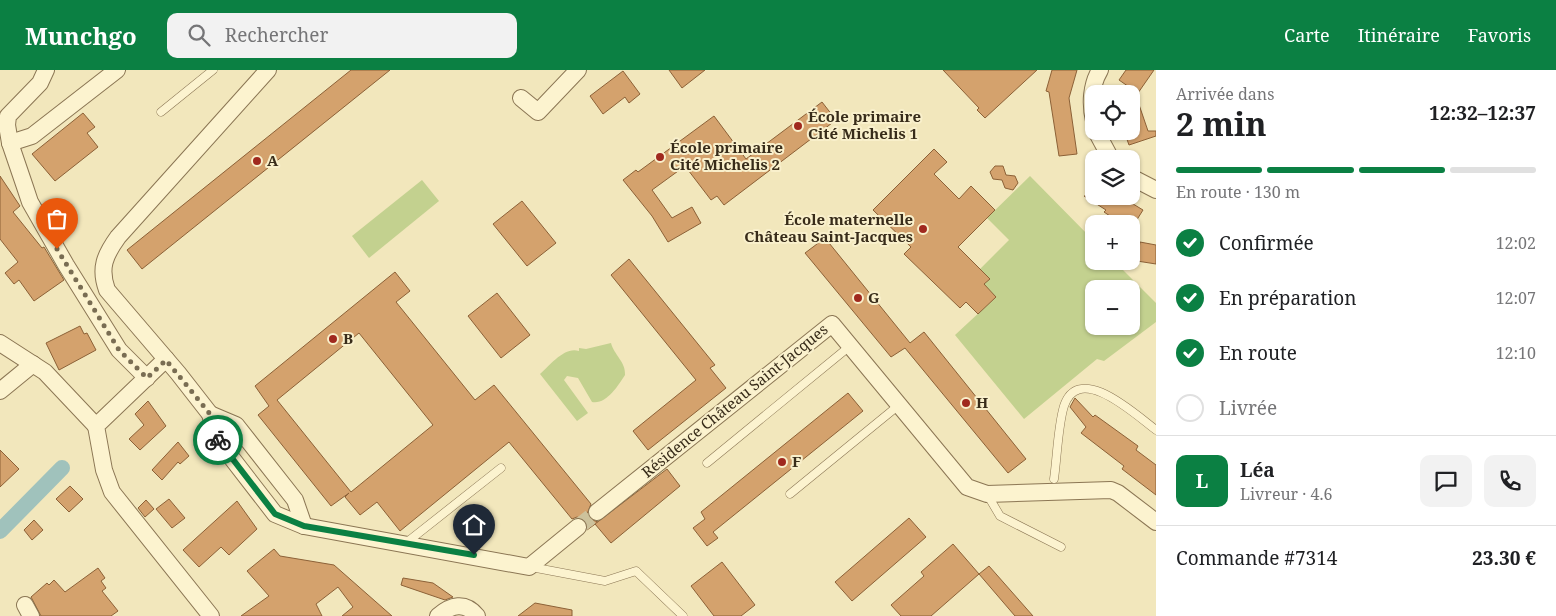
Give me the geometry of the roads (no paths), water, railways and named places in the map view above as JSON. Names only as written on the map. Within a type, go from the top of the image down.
[{"type":"street","points":[[46,70],[40,83],[8,116],[7,125],[10,143],[30,202],[66,265],[119,350],[147,378]]},
{"type":"street","points":[[10,143],[32,136],[118,70]]},
{"type":"street","points":[[268,70],[118,236],[105,255],[102,277],[107,290],[210,414],[217,439],[275,514],[304,526],[529,567],[578,527]]},
{"type":"street","points":[[521,98],[538,112],[578,70]]},
{"type":"street","points":[[1094,85],[1094,80],[1100,70]]},
{"type":"street","points":[[1140,182],[1156,190]]},
{"type":"street","name":"Résidence Château Saint-Jacques","points":[[597,512],[832,324],[967,487],[987,494],[1111,490],[1118,493],[1156,522]]},
{"type":"street","points":[[0,343],[45,372],[96,426],[104,470],[112,492],[211,616]]},
{"type":"street","points":[[96,426],[166,360]]},
{"type":"street","points":[[0,391],[33,364]]},
{"type":"street","points":[[210,414],[236,425],[294,500],[304,526]]},
{"type":"street","points":[[438,616],[449,606],[471,609],[477,616]]},
{"type":"lane","points":[[162,112],[213,70]]},
{"type":"lane","points":[[707,463],[850,346]]},
{"type":"lane","points":[[1054,479],[1064,406],[1070,394],[1083,389],[1096,390],[1108,394],[1156,430]]},
{"type":"lane","points":[[790,494],[899,405]]},
{"type":"lane","points":[[406,544],[501,468]]},
{"type":"lane","points":[[987,494],[1000,516],[1061,547]]},
{"type":"lane","points":[[529,567],[605,581],[636,571],[683,616]]},
{"type":"waterway","points":[[0,531],[62,468]]},
{"type":"tunnel","points":[[578,527],[597,512]]},
{"type":"place","name":"École primaire Cité Michelis 1","points":[[798,126]]},
{"type":"place","name":"École primaire Cité Michelis 2","points":[[660,157]]},
{"type":"place","name":"A","points":[[257,161]]},
{"type":"place","name":"École maternelle Château Saint-Jacques","points":[[923,229]]},
{"type":"place","name":"G","points":[[858,298]]},
{"type":"place","name":"B","points":[[333,339]]},
{"type":"place","name":"H","points":[[966,403]]},
{"type":"place","name":"F","points":[[782,462]]}]
